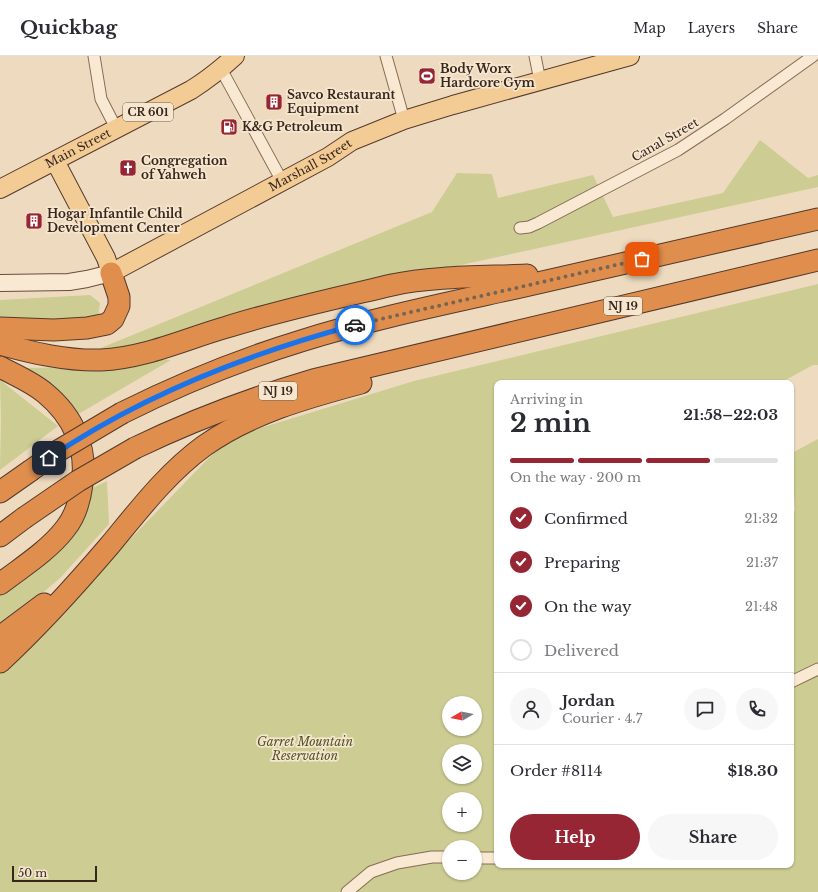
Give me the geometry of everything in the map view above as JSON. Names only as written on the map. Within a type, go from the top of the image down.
[{"type":"highway","points":[[0,492],[78,439],[122,413],[196,378],[301,340],[376,320],[818,219]]},
{"type":"highway","name":"NJ 19","points":[[0,536],[78,481],[135,448],[169,431],[241,403],[313,380],[818,260]]},
{"type":"highway","points":[[0,328],[54,330],[87,328],[107,324],[114,319],[119,306],[119,297],[111,273]]},
{"type":"highway","points":[[0,344],[50,356],[67,358],[89,360],[120,358],[154,350],[255,319],[394,285],[433,280],[584,273]]},
{"type":"highway","points":[[0,662],[63,600],[153,493],[176,468],[189,457],[220,436],[252,418],[276,408],[320,394],[399,372],[428,352]]},
{"type":"highway","points":[[0,368],[44,393],[64,413],[79,438],[84,465],[81,492],[72,518],[66,528],[52,543],[0,584]]},
{"type":"highway","points":[[0,637],[57,593],[98,556],[120,532]]},
{"type":"main road","name":"Main Street","points":[[0,189],[191,90],[206,81],[235,56]]},
{"type":"main road","name":"Marshall Street","points":[[111,273],[328,157],[352,141],[404,120],[630,56]]},
{"type":"main road","points":[[56,161],[106,258],[111,273]]},
{"type":"street","points":[[94,56],[101,99],[116,128]]},
{"type":"street","points":[[386,56],[404,120]]},
{"type":"street","points":[[535,56],[540,81]]},
{"type":"street","name":"Canal Street","points":[[520,228],[529,227],[538,223],[678,150],[725,119],[813,56]]},
{"type":"street","points":[[221,69],[282,181]]},
{"type":"street","name":"Marshall Street","points":[[0,283],[69,282],[111,273]]},
{"type":"street","points":[[794,680],[818,668]]},
{"type":"street","points":[[347,892],[371,872],[391,865],[432,857],[442,858]]},
{"type":"street","points":[[482,858],[494,858]]},
{"type":"green space","points":[[760,140],[808,178],[818,175],[818,187],[438,270],[422,270],[203,323],[139,345],[96,350],[432,212],[457,173],[492,174],[498,198],[593,175],[613,217],[723,193]]},
{"type":"green space","name":"Garret Mountain Reservation","points":[[818,284],[818,365],[813,365],[786,380],[494,380],[494,868],[794,868],[794,452],[818,439],[818,892],[0,892],[0,671],[23,650],[228,438],[414,381]]},
{"type":"green space","points":[[90,295],[100,303],[98,317],[0,323],[0,300]]},
{"type":"green space","points":[[156,359],[171,360],[75,416],[21,368],[104,367]]},
{"type":"green space","points":[[0,380],[58,426],[0,470],[1,419]]},
{"type":"green space","points":[[107,481],[109,524],[61,577],[22,611],[0,626],[0,593],[84,492]]},
{"type":"way so far","points":[[355,325],[642,259]]},
{"type":"place","name":"Body Worx Hardcore Gym","points":[[427,76]]},
{"type":"place","name":"Savco Restaurant Equipment","points":[[274,102]]},
{"type":"place","name":"K&G Petroleum","points":[[229,127]]},
{"type":"place","name":"Congregation of Yahweh","points":[[128,168]]},
{"type":"place","name":"Hogar Infantile Child Development Center","points":[[34,221]]},
{"type":"route","points":[[49,458],[58,451],[122,413],[190,381],[289,344],[355,325]]}]
